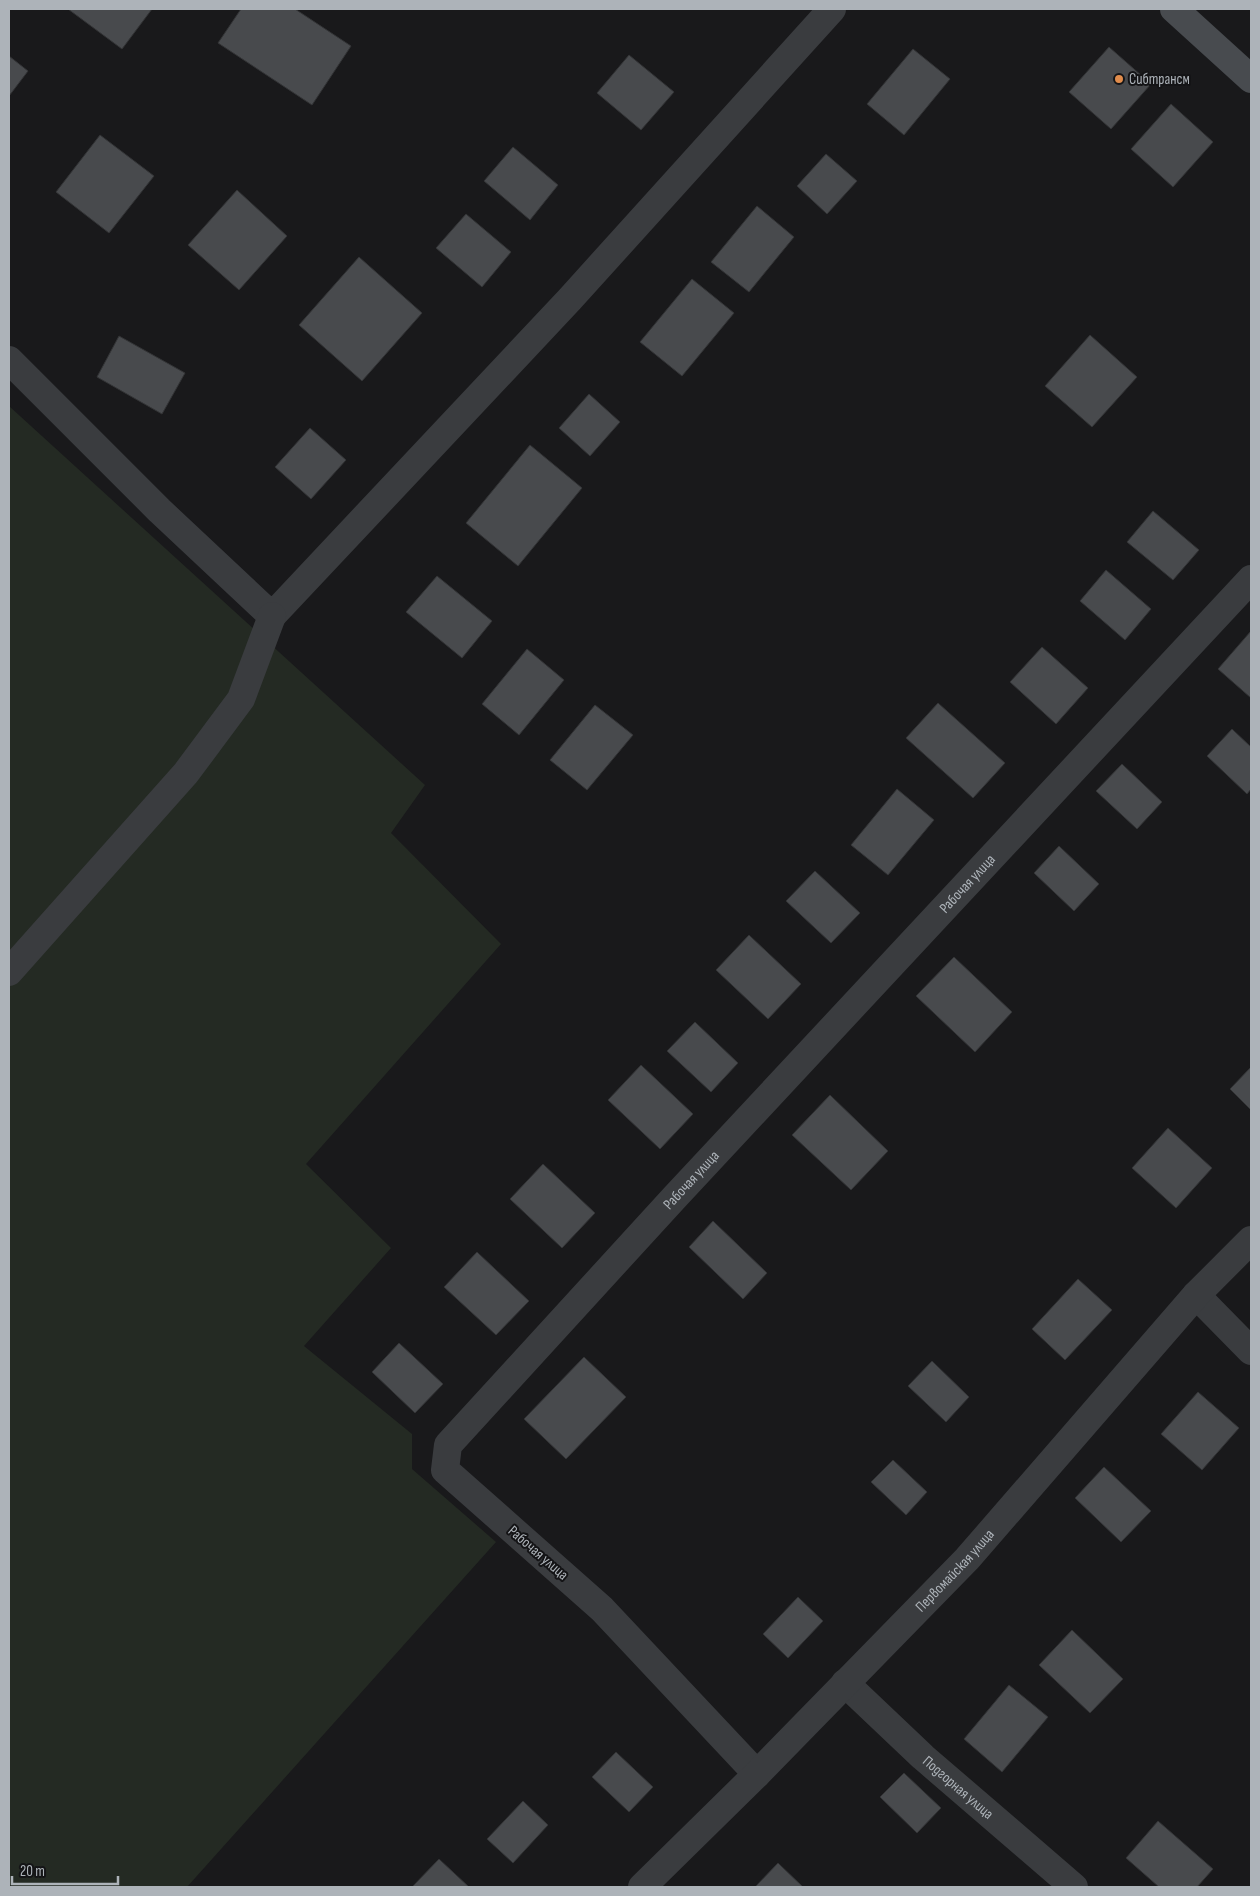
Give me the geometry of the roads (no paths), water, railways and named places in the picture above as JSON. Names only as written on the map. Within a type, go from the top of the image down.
[{"type":"street","points":[[9,972],[186,773],[241,699],[272,616],[570,299],[832,9]]},
{"type":"street","points":[[1174,9],[1251,79]]},
{"type":"street","points":[[9,360],[159,510],[272,616]]},
{"type":"street","name":"Рабочая улица","points":[[757,1774],[602,1609],[444,1470],[448,1445],[674,1198],[1251,579]]},
{"type":"street","name":"Первомайская улица","points":[[642,1887],[757,1774],[967,1560],[1196,1295],[1251,1240]]},
{"type":"street","points":[[1196,1295],[1251,1351]]},
{"type":"street","name":"Подгорная улица","points":[[845,1683],[923,1757],[1074,1887]]},
{"type":"place","name":"Сибтрансм","points":[[1119,79]]}]
